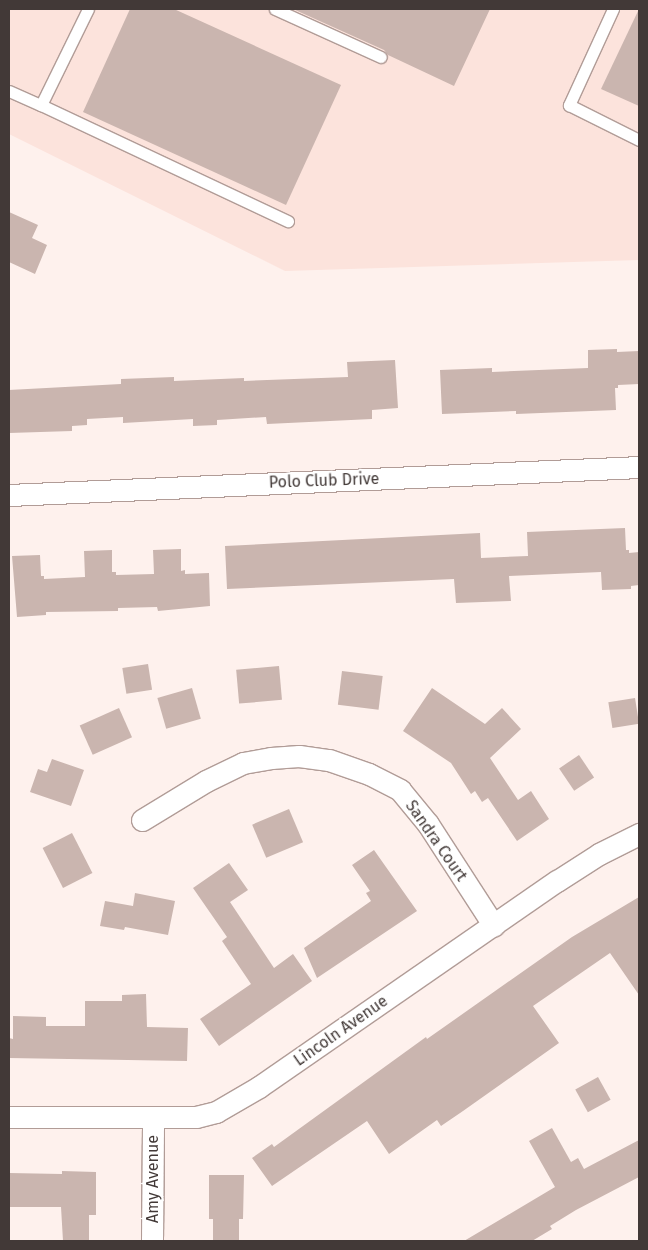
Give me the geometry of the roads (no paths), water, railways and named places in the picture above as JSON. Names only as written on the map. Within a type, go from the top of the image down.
[{"type":"street","name":"Polo Club Drive","points":[[9,495],[639,468]]},
{"type":"street","name":"Sandra Court","points":[[142,820],[206,781],[243,763],[299,756],[329,760],[370,774],[400,790],[428,824],[494,926]]},
{"type":"street","name":"Lincoln Avenue","points":[[9,1117],[196,1117],[216,1112],[259,1087],[494,926],[557,880],[599,854],[639,834]]},
{"type":"street","name":"Amy Avenue","points":[[152,1241],[154,1118]]},
{"type":"lane","points":[[41,105],[88,9]]},
{"type":"lane","points":[[275,9],[381,58]]},
{"type":"lane","points":[[613,9],[569,105],[639,140]]},
{"type":"lane","points":[[9,91],[288,221]]}]
